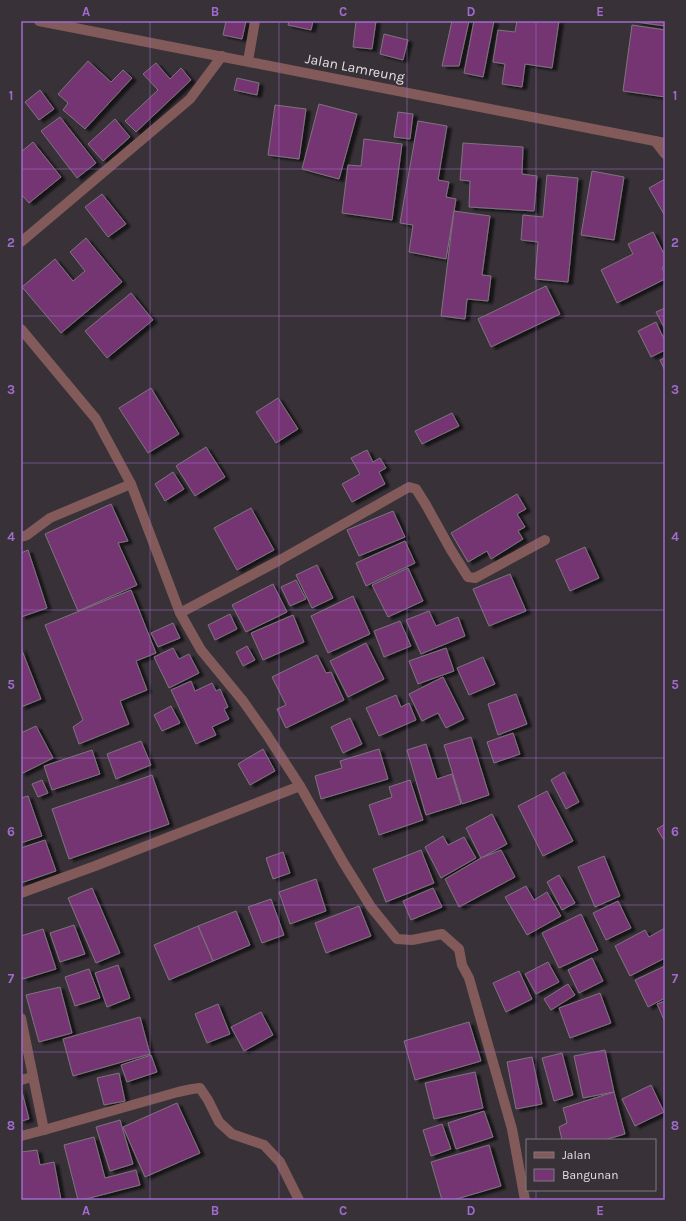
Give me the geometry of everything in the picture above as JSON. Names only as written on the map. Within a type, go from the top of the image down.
[{"type":"street","name":"Jalan Lamreung","points":[[39,21],[660,142]]},
{"type":"street","points":[[248,61],[256,21]]},
{"type":"street","points":[[21,242],[190,99],[222,56]]},
{"type":"street","points":[[660,142],[665,154]]},
{"type":"street","points":[[21,329],[96,419],[131,484],[180,613],[201,650],[243,701],[267,735],[300,786],[343,862],[371,907],[397,939],[412,940],[442,934],[459,949],[462,965],[469,978],[512,1129],[525,1200]]},
{"type":"street","points":[[21,537],[27,535],[50,518],[131,484]]},
{"type":"street","points":[[180,613],[280,560],[409,487],[416,489],[468,577],[475,578],[545,540]]},
{"type":"street","points":[[21,894],[300,786]]},
{"type":"street","points":[[21,1018],[44,1130]]},
{"type":"street","points":[[21,1080],[32,1077]]},
{"type":"street","points":[[21,1136],[192,1088],[200,1088],[220,1122],[232,1134],[264,1145],[280,1162],[299,1200]]},
{"type":"building","points":[[226,21],[246,21],[242,39],[223,35]]},
{"type":"building","points":[[289,21],[313,21],[311,30],[288,25]]},
{"type":"building","points":[[356,21],[376,21],[372,49],[353,47]]},
{"type":"building","points":[[452,21],[469,21],[459,66],[442,66]]},
{"type":"building","points":[[474,21],[494,21],[483,77],[464,73]]},
{"type":"building","points":[[517,21],[559,21],[552,68],[525,64],[522,87],[502,84],[505,64],[493,62],[498,30],[515,32]]},
{"type":"building","points":[[665,21],[665,26],[636,22]]},
{"type":"building","points":[[632,25],[665,30],[665,97],[623,91]]},
{"type":"building","points":[[384,34],[408,40],[403,60],[380,54]]},
{"type":"building","points":[[88,61],[111,82],[123,70],[132,78],[85,129],[63,110],[68,103],[58,94]]},
{"type":"building","points":[[156,63],[170,79],[181,68],[191,80],[136,132],[125,121],[158,90],[143,74]]},
{"type":"building","points":[[237,78],[259,83],[257,95],[234,90]]},
{"type":"building","points":[[40,90],[54,109],[39,120],[25,102]]},
{"type":"building","points":[[319,104],[357,114],[339,179],[302,169]]},
{"type":"building","points":[[275,105],[306,109],[299,159],[268,155]]},
{"type":"building","points":[[398,112],[413,114],[410,139],[394,137]]},
{"type":"building","points":[[60,117],[96,163],[77,178],[41,131]]},
{"type":"building","points":[[115,119],[130,137],[103,161],[88,144]]},
{"type":"building","points":[[418,121],[447,126],[438,180],[449,182],[446,197],[456,199],[446,259],[409,252],[413,225],[400,223]]},
{"type":"building","points":[[364,139],[402,144],[392,220],[342,213],[348,165],[361,166]]},
{"type":"building","points":[[33,142],[61,177],[29,203],[21,194],[21,152]]},
{"type":"building","points":[[463,143],[523,147],[522,174],[537,176],[534,211],[469,207],[470,181],[460,180]]},
{"type":"building","points":[[592,171],[624,177],[614,240],[581,235]]},
{"type":"building","points":[[547,175],[578,178],[568,282],[535,279],[538,242],[521,240],[523,215],[543,217]]},
{"type":"building","points":[[665,179],[665,216],[649,188]]},
{"type":"building","points":[[102,194],[126,224],[108,237],[85,207]]},
{"type":"building","points":[[454,211],[490,216],[482,275],[491,276],[488,301],[467,299],[465,319],[441,316]]},
{"type":"building","points":[[653,232],[665,256],[665,266],[662,268],[665,273],[665,279],[617,303],[601,270],[633,254],[628,244]]},
{"type":"building","points":[[86,238],[122,282],[61,333],[22,287],[55,259],[73,281],[85,271],[70,252]]},
{"type":"building","points":[[546,286],[560,314],[491,347],[478,319]]},
{"type":"building","points":[[131,293],[153,320],[107,358],[85,331]]},
{"type":"building","points":[[665,308],[665,329],[656,312]]},
{"type":"building","points":[[656,322],[665,341],[665,350],[651,357],[638,331]]},
{"type":"building","points":[[665,358],[665,371],[660,360]]},
{"type":"building","points":[[151,388],[179,434],[148,453],[119,408]]},
{"type":"building","points":[[278,398],[298,429],[276,443],[256,412]]},
{"type":"building","points":[[452,413],[459,426],[422,444],[415,431]]},
{"type":"building","points":[[206,447],[225,477],[195,496],[176,466]]},
{"type":"building","points":[[367,450],[373,462],[380,458],[386,468],[379,472],[385,484],[352,502],[342,484],[360,474],[351,458]]},
{"type":"building","points":[[173,472],[184,489],[165,501],[155,484]]},
{"type":"building","points":[[517,494],[526,509],[517,514],[525,527],[518,531],[523,539],[491,559],[487,551],[468,562],[451,533]]},
{"type":"building","points":[[111,504],[128,541],[118,543],[137,585],[78,611],[45,534]]},
{"type":"building","points":[[251,508],[274,550],[237,570],[214,528]]},
{"type":"building","points":[[393,511],[405,537],[359,556],[347,530]]},
{"type":"building","points":[[405,541],[415,563],[366,586],[356,563]]},
{"type":"building","points":[[585,547],[599,578],[570,591],[556,560]]},
{"type":"building","points":[[28,550],[47,608],[21,617],[21,553]]},
{"type":"building","points":[[317,565],[333,598],[312,608],[296,575]]},
{"type":"building","points":[[408,568],[423,601],[388,617],[372,585]]},
{"type":"building","points":[[510,574],[526,611],[489,626],[473,589]]},
{"type":"building","points":[[296,580],[306,599],[290,606],[281,587]]},
{"type":"building","points":[[273,584],[287,612],[246,632],[232,605]]},
{"type":"building","points":[[131,590],[156,653],[136,661],[147,690],[120,701],[129,724],[79,744],[73,727],[83,720],[45,625]]},
{"type":"building","points":[[353,596],[370,634],[328,653],[311,616]]},
{"type":"building","points":[[429,611],[436,626],[458,617],[465,636],[421,654],[406,620]]},
{"type":"building","points":[[230,614],[237,629],[215,640],[208,625]]},
{"type":"building","points":[[293,615],[304,642],[263,660],[251,633]]},
{"type":"building","points":[[400,621],[411,646],[384,657],[374,631]]},
{"type":"building","points":[[173,623],[180,638],[158,647],[151,633]]},
{"type":"building","points":[[366,643],[384,679],[348,697],[330,661]]},
{"type":"building","points":[[247,646],[255,660],[243,666],[236,652]]},
{"type":"building","points":[[21,648],[41,699],[21,707]]},
{"type":"building","points":[[173,648],[179,659],[189,654],[199,673],[169,688],[154,657]]},
{"type":"building","points":[[446,648],[454,671],[418,684],[409,661]]},
{"type":"building","points":[[317,655],[326,673],[331,672],[344,700],[286,728],[277,709],[286,705],[272,677]]},
{"type":"building","points":[[483,657],[495,684],[469,695],[457,668]]},
{"type":"building","points":[[443,677],[464,719],[446,728],[438,713],[422,721],[409,694]]},
{"type":"building","points":[[191,681],[195,691],[212,683],[216,691],[220,689],[228,707],[224,709],[229,719],[212,727],[216,735],[196,744],[171,690]]},
{"type":"building","points":[[516,694],[527,724],[498,735],[488,704]]},
{"type":"building","points":[[396,695],[401,707],[409,703],[416,720],[379,736],[366,708]]},
{"type":"building","points":[[171,706],[180,723],[162,731],[154,715]]},
{"type":"building","points":[[350,718],[362,744],[343,753],[331,727]]},
{"type":"building","points":[[36,726],[53,758],[21,774],[21,733]]},
{"type":"building","points":[[513,733],[520,754],[494,763],[487,742]]},
{"type":"building","points":[[471,737],[489,795],[462,804],[444,745]]},
{"type":"building","points":[[141,741],[151,765],[116,779],[107,754]]},
{"type":"building","points":[[426,744],[437,779],[452,774],[461,804],[426,815],[407,750]]},
{"type":"building","points":[[263,749],[275,771],[250,785],[238,764]]},
{"type":"building","points":[[379,749],[388,779],[321,799],[315,776],[342,768],[340,761]]},
{"type":"building","points":[[92,750],[100,774],[52,790],[44,766]]},
{"type":"building","points":[[564,772],[579,802],[566,809],[551,780]]},
{"type":"building","points":[[152,775],[169,824],[69,859],[52,809]]},
{"type":"building","points":[[42,780],[48,793],[38,797],[32,784]]},
{"type":"building","points":[[410,780],[423,820],[379,835],[369,805],[392,797],[389,787]]},
{"type":"building","points":[[547,791],[573,841],[543,856],[518,806]]},
{"type":"building","points":[[28,796],[42,836],[21,843],[21,798]]},
{"type":"building","points":[[492,814],[507,844],[481,858],[466,828]]},
{"type":"building","points":[[665,824],[665,842],[657,829]]},
{"type":"building","points":[[443,836],[448,845],[464,837],[476,858],[441,878],[425,847]]},
{"type":"building","points":[[45,840],[56,871],[21,883],[21,848]]},
{"type":"building","points":[[421,850],[434,883],[386,902],[373,869]]},
{"type":"building","points":[[501,850],[515,877],[459,907],[445,879],[481,858]]},
{"type":"building","points":[[283,852],[290,873],[273,879],[266,858]]},
{"type":"building","points":[[604,856],[620,896],[595,907],[578,867]]},
{"type":"building","points":[[559,875],[575,903],[562,910],[547,882]]},
{"type":"building","points":[[316,879],[326,911],[290,924],[279,892]]},
{"type":"building","points":[[526,886],[534,900],[547,892],[561,916],[527,935],[505,897]]},
{"type":"building","points":[[92,888],[120,953],[96,963],[68,898]]},
{"type":"building","points":[[433,888],[442,907],[411,920],[403,901]]},
{"type":"building","points":[[271,899],[284,935],[262,943],[248,907]]},
{"type":"building","points":[[618,901],[631,928],[606,940],[593,913]]},
{"type":"building","points":[[359,906],[371,936],[326,953],[315,923]]},
{"type":"building","points":[[236,911],[250,945],[213,961],[198,926]]},
{"type":"building","points":[[581,914],[598,950],[559,968],[542,933]]},
{"type":"building","points":[[74,925],[85,954],[60,962],[50,933]]},
{"type":"building","points":[[198,926],[213,961],[169,980],[154,945]]},
{"type":"building","points":[[665,928],[665,958],[630,976],[615,946],[645,930],[649,937]]},
{"type":"building","points":[[43,929],[56,969],[23,979],[21,973],[21,936]]},
{"type":"building","points":[[592,958],[603,981],[579,993],[568,970]]},
{"type":"building","points":[[548,962],[559,982],[536,994],[525,974]]},
{"type":"building","points":[[118,965],[130,998],[107,1007],[95,973]]},
{"type":"building","points":[[665,966],[665,998],[648,1007],[635,980]]},
{"type":"building","points":[[89,969],[100,998],[75,1006],[65,977]]},
{"type":"building","points":[[519,971],[532,999],[506,1012],[493,983]]},
{"type":"building","points":[[568,984],[575,995],[551,1010],[544,999]]},
{"type":"building","points":[[60,987],[72,1033],[39,1042],[26,995]]},
{"type":"building","points":[[600,993],[611,1023],[570,1038],[559,1008]]},
{"type":"building","points":[[665,1001],[665,1022],[657,1004]]},
{"type":"building","points":[[218,1004],[230,1034],[207,1043],[195,1014]]},
{"type":"building","points":[[261,1012],[273,1035],[244,1051],[231,1027]]},
{"type":"building","points":[[140,1017],[150,1054],[73,1076],[63,1039]]},
{"type":"building","points":[[469,1022],[481,1061],[415,1080],[404,1041]]},
{"type":"building","points":[[605,1050],[614,1092],[583,1098],[574,1056]]},
{"type":"building","points":[[562,1053],[573,1095],[554,1101],[542,1058]]},
{"type":"building","points":[[151,1055],[157,1072],[127,1082],[121,1065]]},
{"type":"building","points":[[532,1057],[542,1104],[516,1109],[507,1062]]},
{"type":"building","points":[[475,1072],[483,1108],[434,1119],[425,1083]]},
{"type":"building","points":[[119,1073],[125,1101],[104,1105],[97,1078]]},
{"type":"building","points":[[651,1085],[664,1112],[635,1126],[622,1099]]},
{"type":"building","points":[[21,1088],[29,1119],[21,1121]]},
{"type":"building","points":[[614,1092],[625,1134],[608,1139],[562,1139],[559,1127],[567,1123],[563,1108]]},
{"type":"building","points":[[177,1103],[200,1153],[145,1177],[123,1127]]},
{"type":"building","points":[[484,1111],[493,1137],[456,1149],[448,1123]]},
{"type":"building","points":[[120,1120],[133,1164],[110,1171],[96,1127]]},
{"type":"building","points":[[442,1124],[451,1149],[431,1156],[423,1130]]},
{"type":"building","points":[[94,1137],[105,1178],[136,1170],[140,1185],[78,1200],[64,1145]]},
{"type":"building","points":[[489,1145],[501,1186],[453,1200],[442,1200],[431,1162]]},
{"type":"building","points":[[37,1150],[40,1165],[54,1162],[61,1200],[21,1200],[21,1152]]}]
